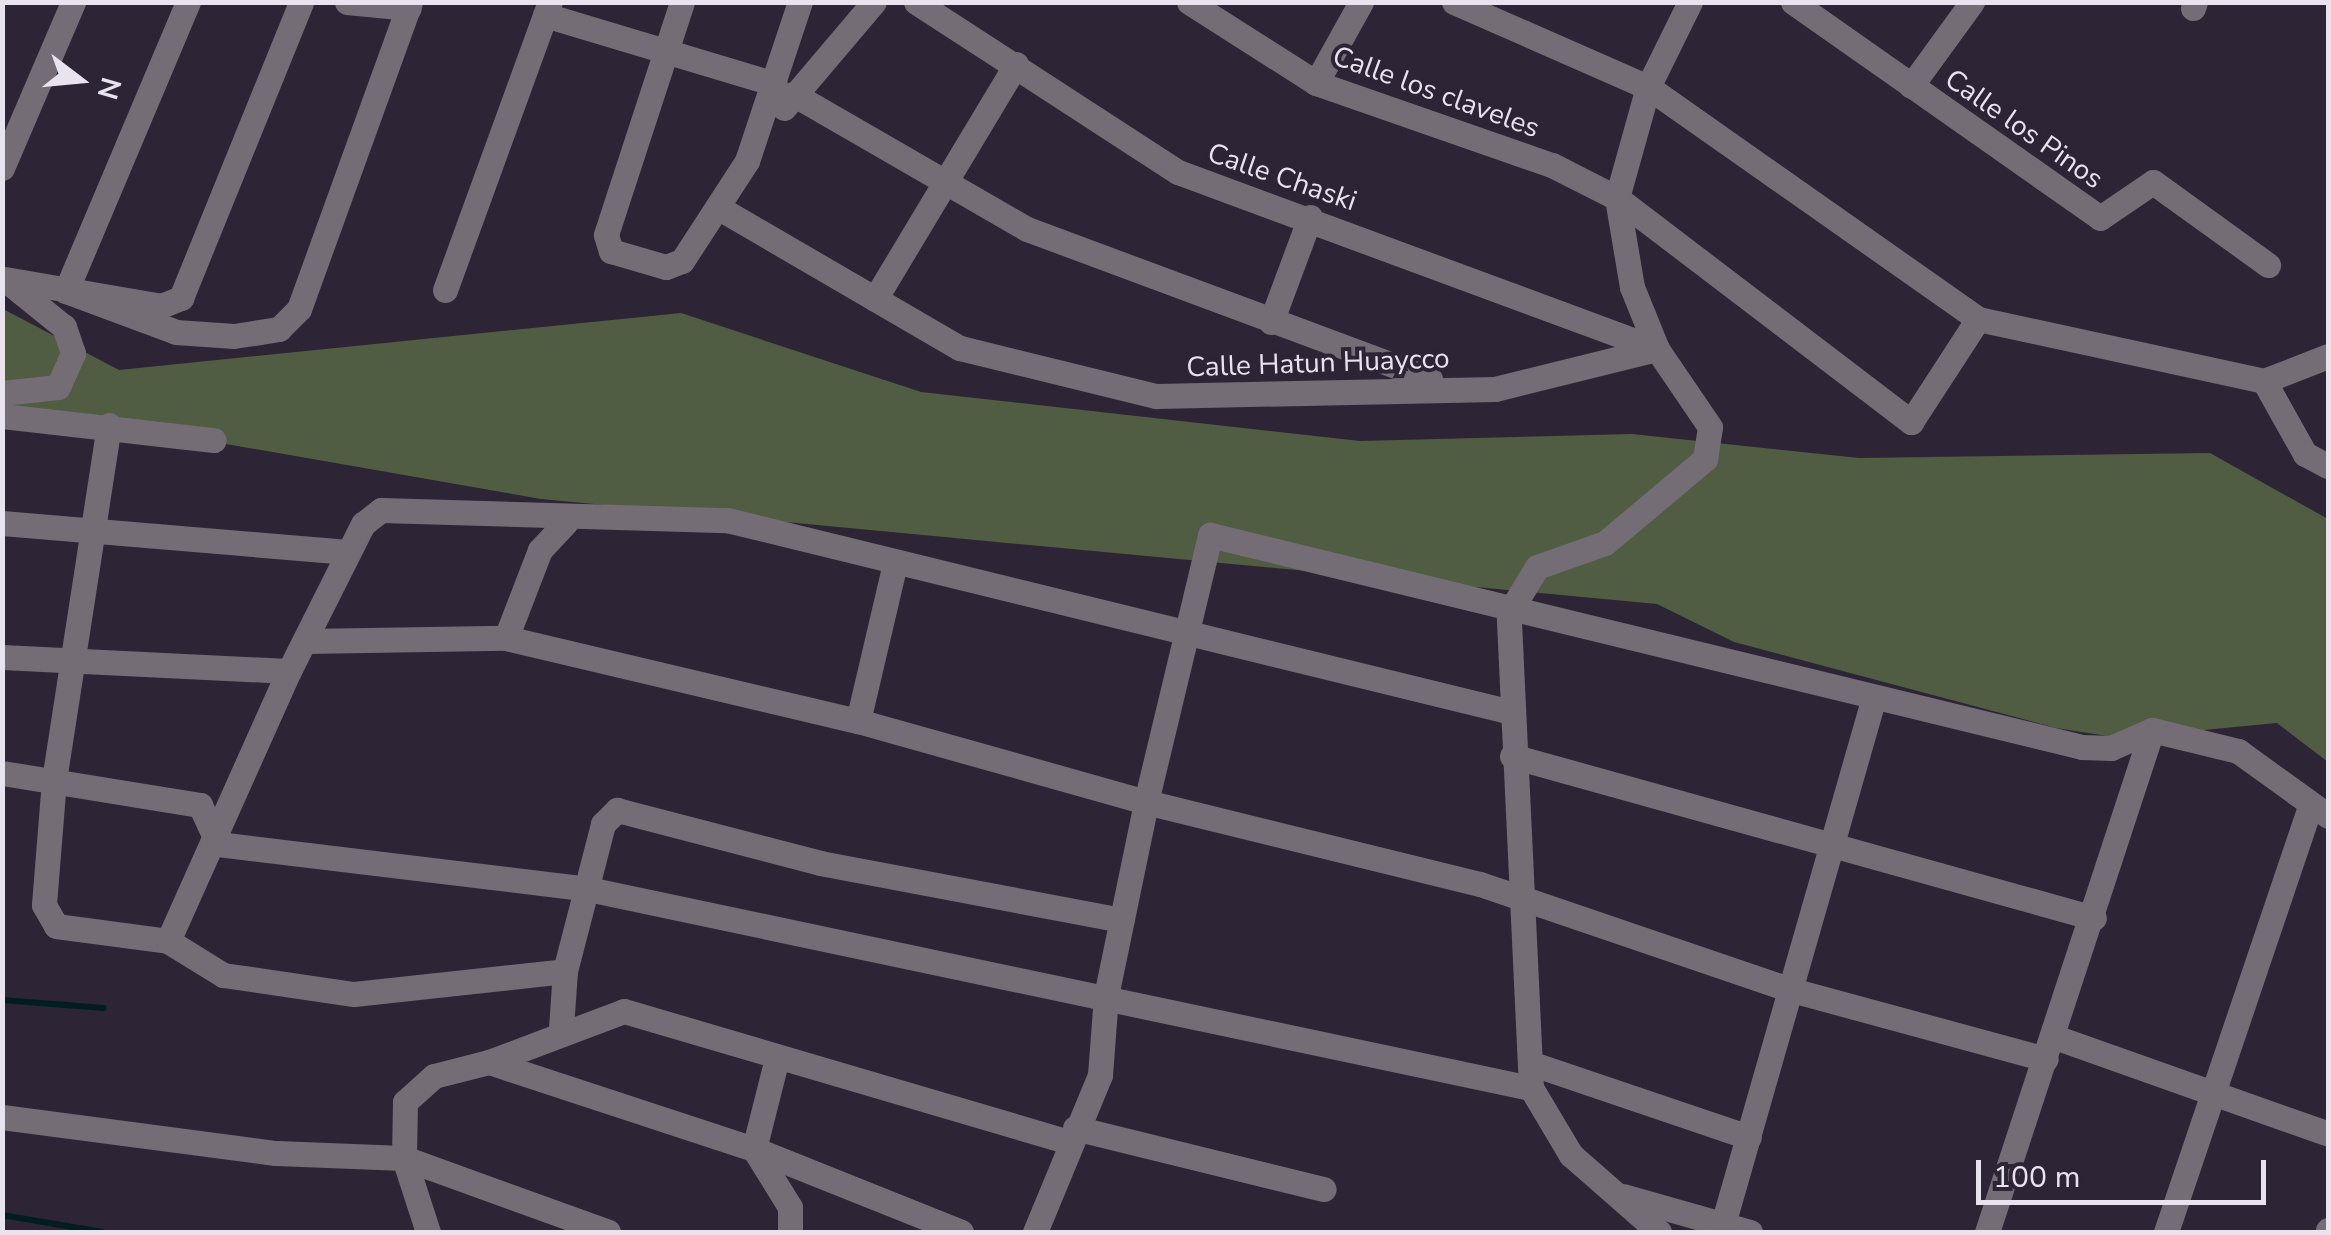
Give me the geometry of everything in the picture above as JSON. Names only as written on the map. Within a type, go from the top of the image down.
[{"type":"street","points":[[2,168],[73,2]]},
{"type":"street","points":[[66,291],[188,2]]},
{"type":"street","points":[[4,277],[160,306],[181,298],[301,2]]},
{"type":"street","points":[[66,291],[176,332],[279,328],[299,309],[409,5],[346,2]]},
{"type":"street","points":[[682,2],[606,234],[611,251],[666,268],[682,262],[719,208],[784,89],[800,2]]},
{"type":"street","points":[[784,89],[874,2]]},
{"type":"street","name":"Calle Chaski","points":[[916,2],[1178,172],[1310,217],[1657,349]]},
{"type":"street","name":"Calle los claveles","points":[[1189,2],[1316,83],[1552,165],[1616,198],[1911,422],[1978,319]]},
{"type":"street","points":[[1316,83],[1361,2]]},
{"type":"street","points":[[1454,2],[1648,87],[1978,319],[2264,381],[2328,356]]},
{"type":"street","points":[[1658,1232],[1571,1155],[1530,1076],[1512,756],[1509,612],[1537,567],[1605,542],[1690,479],[1710,427],[1696,396],[1657,349],[1632,287],[1616,198],[1648,87],[1690,2]]},
{"type":"street","points":[[1911,86],[1972,2]]},
{"type":"street","name":"Calle los Pinos","points":[[1806,6],[1911,86],[2100,218],[2153,182],[2268,266]]},
{"type":"street","points":[[445,290],[548,9],[784,89],[1028,230],[1456,388]]},
{"type":"street","points":[[875,299],[1016,64]]},
{"type":"street","name":"Calle Hatun Huaycco","points":[[719,208],[875,299],[999,362],[1156,396],[1494,390],[1657,349]]},
{"type":"street","points":[[1271,322],[1310,217]]},
{"type":"street","points":[[2,393],[58,387],[73,353],[64,328],[4,277]]},
{"type":"street","points":[[2264,381],[2305,454],[2328,466]]},
{"type":"street","points":[[2,416],[214,440]]},
{"type":"street","points":[[108,425],[78,666],[54,780],[46,919],[168,941],[223,976],[354,994],[565,971]]},
{"type":"street","points":[[168,941],[218,844],[288,671],[348,552],[381,510],[566,522],[727,520],[894,567],[1511,712]]},
{"type":"street","points":[[506,638],[540,550],[566,522]]},
{"type":"street","points":[[2,523],[93,536],[348,552]]},
{"type":"street","points":[[1034,1232],[1070,1135],[1100,1074],[1106,996],[1180,632],[1210,535],[1872,704],[2082,748],[2111,748],[2152,730],[2238,751],[2320,811],[2210,1096],[2166,1232]]},
{"type":"street","points":[[858,720],[894,567]]},
{"type":"street","points":[[304,641],[506,638],[858,720],[1146,802],[1480,884],[1521,903],[1788,989],[2049,1047],[2328,1134]]},
{"type":"street","points":[[2,658],[78,666],[288,671]]},
{"type":"street","points":[[1723,1224],[1827,846],[1872,704]]},
{"type":"street","points":[[1987,1232],[2094,918],[2152,730]]},
{"type":"street","points":[[1512,756],[2094,918]]},
{"type":"street","points":[[2,773],[200,805],[218,844]]},
{"type":"street","points":[[562,1028],[565,971],[603,824],[630,811],[820,864],[1122,920]]},
{"type":"street","points":[[218,844],[588,888],[876,956],[1530,1076],[1749,1136]]},
{"type":"street","points":[[428,1232],[398,1128],[418,1084],[488,1062],[562,1028],[624,1011],[776,1062],[1070,1135],[1324,1189]]},
{"type":"street","points":[[488,1062],[754,1149],[961,1232]]},
{"type":"street","points":[[776,1062],[754,1149],[790,1207],[790,1232]]},
{"type":"street","points":[[2,1117],[276,1153],[404,1158],[608,1232]]},
{"type":"street","points":[[1618,1194],[1750,1232]]},
{"type":"green space","points":[[3,309],[119,370],[681,313],[921,392],[1360,441],[1632,434],[1859,458],[2210,453],[2328,519],[2328,762],[2277,723],[2120,738],[2056,728],[1734,642],[1657,604],[541,499],[3,405]]},
{"type":"waterway","points":[[2,1000],[104,1008]]},
{"type":"waterway","points":[[2,1215],[103,1232]]}]
